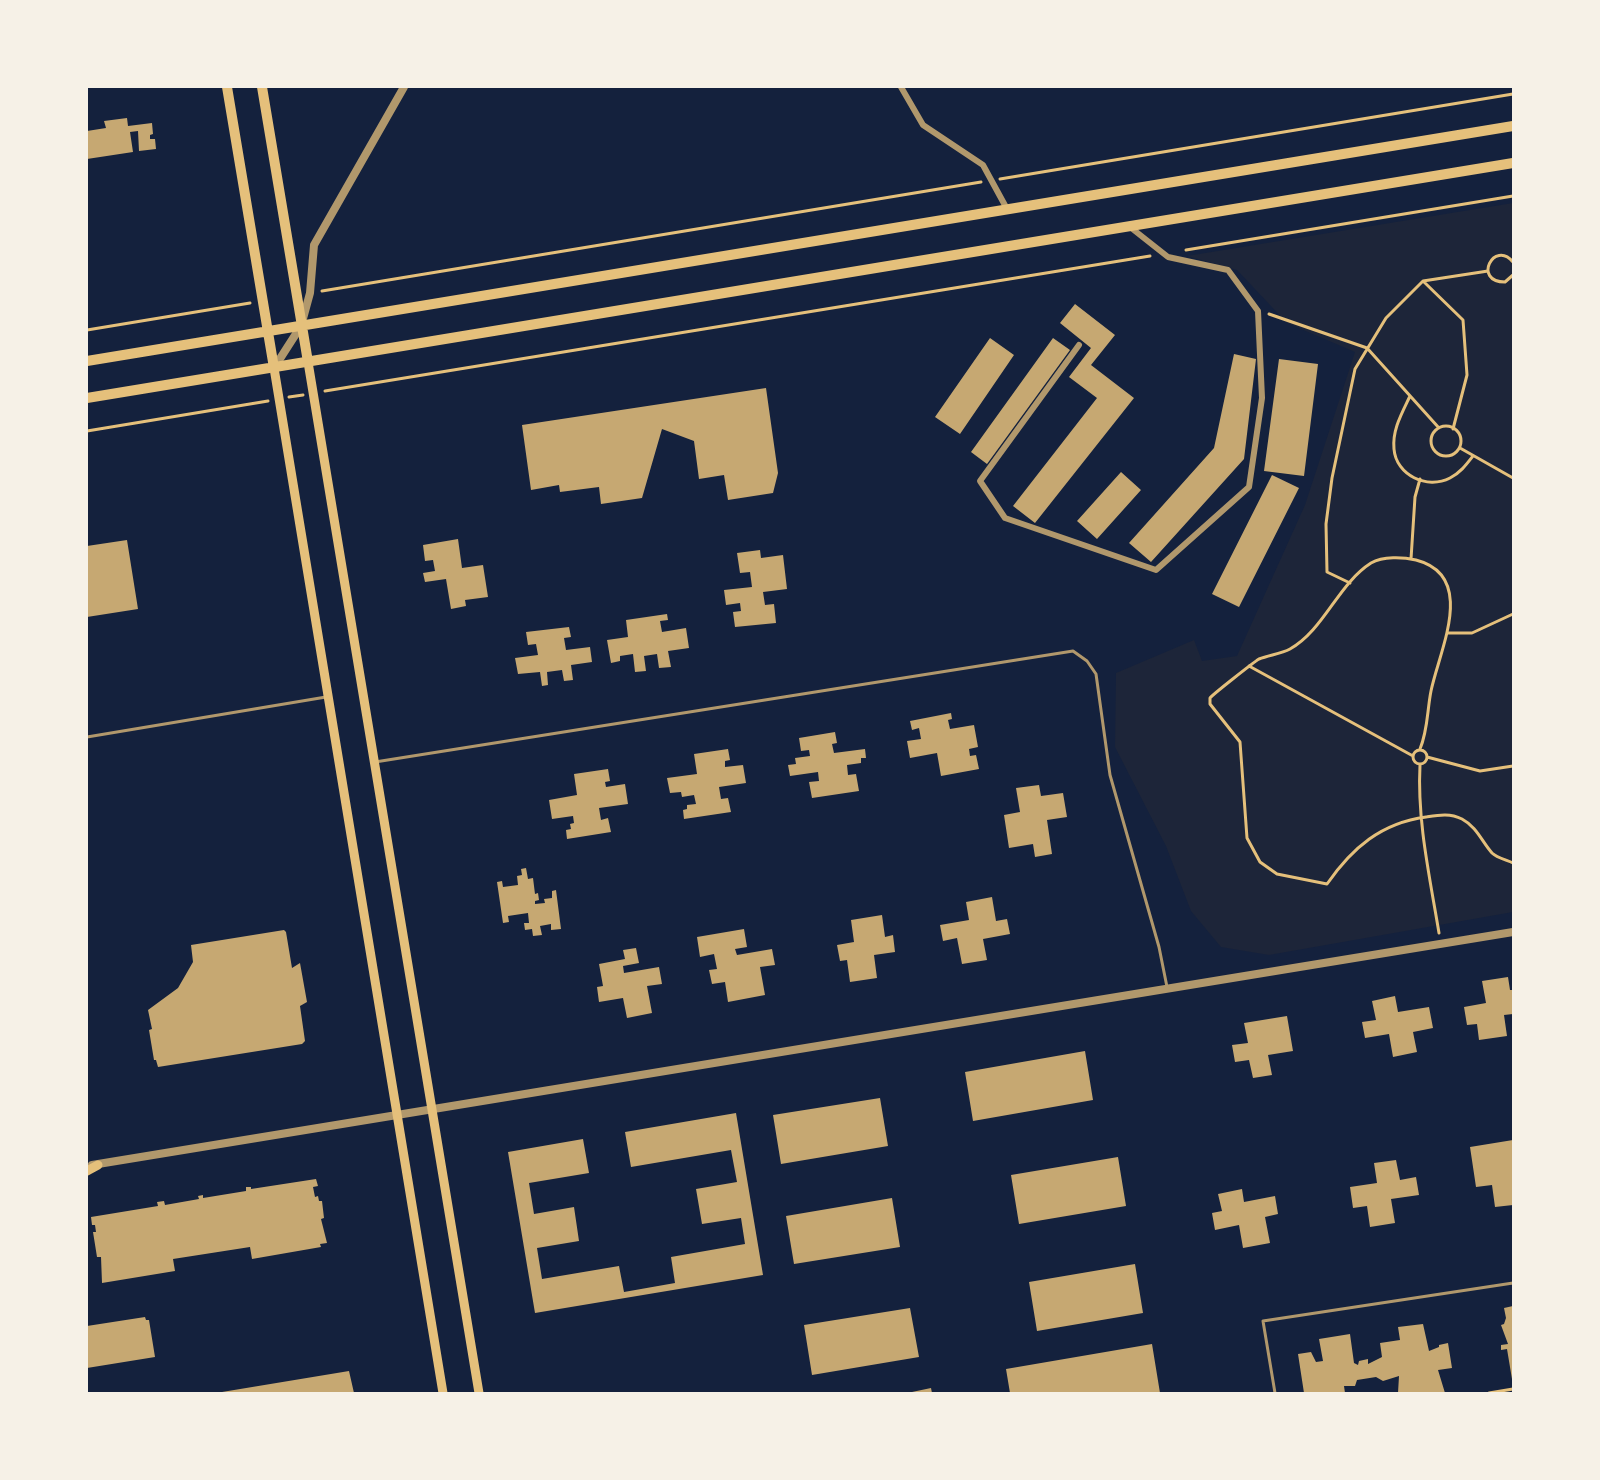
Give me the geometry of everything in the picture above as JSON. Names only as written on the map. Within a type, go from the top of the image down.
[{"type":"highway","points":[[227,87],[273,368]]},
{"type":"highway","points":[[262,87],[308,362]]},
{"type":"highway","points":[[87,361],[1513,126]]},
{"type":"highway","points":[[87,398],[1513,163]]},
{"type":"main road","points":[[308,362],[479,1393]]},
{"type":"main road","points":[[273,368],[443,1393]]},
{"type":"main road","points":[[87,1172],[98,1165]]},
{"type":"street","points":[[273,368],[302,326],[310,293],[314,245],[404,87]]},
{"type":"street","points":[[910,87],[902,89],[923,125],[983,165],[1007,209]]},
{"type":"street","points":[[1079,345],[980,481],[1005,518],[1156,570],[1249,487],[1262,398],[1258,310],[1228,270],[1161,254],[1129,226]]},
{"type":"street","points":[[87,1166],[1513,932]]},
{"type":"lane","points":[[374,762],[1073,651],[1087,661],[1096,674],[1110,775],[1159,947],[1167,989]]},
{"type":"lane","points":[[87,736],[328,697]]},
{"type":"lane","points":[[1275,1393],[1263,1321],[1513,1283]]},
{"type":"path","points":[[310,293],[1513,94]]},
{"type":"path","points":[[1184,250],[1513,196]]},
{"type":"path","points":[[87,430],[1161,254]]},
{"type":"path","points":[[1513,262],[1509,257],[1502,255],[1494,257],[1489,263],[1488,271],[1491,278],[1497,282],[1505,282],[1513,275]]},
{"type":"path","points":[[1350,583],[1327,572],[1326,524],[1332,478],[1355,369],[1386,318],[1423,281],[1488,271]]},
{"type":"path","points":[[1423,281],[1463,320],[1467,375],[1453,429]]},
{"type":"path","points":[[87,330],[262,301]]},
{"type":"path","points":[[1258,310],[1367,348],[1439,428],[1453,429],[1458,432],[1460,448]]},
{"type":"path","points":[[1410,396],[1395,429],[1394,449],[1398,465],[1404,473],[1435,483],[1449,479],[1461,471],[1473,456]]},
{"type":"path","points":[[1439,428],[1432,435],[1432,446],[1438,454],[1448,456],[1460,448]]},
{"type":"path","points":[[1460,448],[1513,478]]},
{"type":"path","points":[[1411,559],[1415,497],[1420,479]]},
{"type":"path","points":[[1420,765],[1413,761],[1413,753],[1420,749],[1426,735],[1430,692],[1439,654],[1448,633],[1450,592],[1441,575],[1423,562],[1402,557],[1373,562],[1350,583],[1311,631],[1290,649],[1258,660],[1210,698],[1210,704],[1240,742],[1246,838],[1260,862],[1277,874],[1327,884],[1356,848],[1381,830],[1404,821],[1449,814],[1464,820],[1481,835],[1494,855],[1513,863]]},
{"type":"path","points":[[1448,633],[1472,633],[1513,614]]},
{"type":"path","points":[[1249,666],[1413,756]]},
{"type":"path","points":[[1420,749],[1427,753],[1427,761],[1420,765]]},
{"type":"path","points":[[1427,757],[1480,771],[1513,766]]},
{"type":"path","points":[[1420,765],[1425,849],[1442,944]]},
{"type":"path","points":[[1489,1393],[1513,1389]]},
{"type":"shaded area","points":[[1513,203],[1513,912],[1269,955],[1221,947],[1191,911],[1166,846],[1115,747],[1116,673],[1194,640],[1202,661],[1237,656],[1305,505],[1355,352],[1287,323],[1237,270],[1187,256]]},
{"type":"building","points":[[127,118],[128,126],[152,123],[153,134],[150,135],[150,139],[155,139],[156,149],[139,151],[138,131],[130,132],[133,152],[87,159],[87,131],[106,128],[104,121]]},
{"type":"building","points":[[1075,304],[1115,335],[1091,365],[1134,398],[1035,523],[1013,506],[1097,398],[1069,377],[1091,348],[1060,323]]},
{"type":"building","points":[[990,338],[1014,355],[960,434],[935,417]]},
{"type":"building","points":[[1053,338],[1070,350],[987,464],[971,452]]},
{"type":"building","points":[[1234,354],[1256,359],[1244,459],[1151,562],[1129,543],[1214,448]]},
{"type":"building","points":[[1279,359],[1318,364],[1304,476],[1264,471]]},
{"type":"building","points":[[766,388],[778,473],[773,493],[728,500],[724,475],[699,479],[694,441],[662,429],[642,498],[601,504],[599,487],[560,492],[559,485],[531,490],[522,425]]},
{"type":"building","points":[[1121,472],[1141,490],[1097,539],[1077,521]]},
{"type":"building","points":[[1272,475],[1299,488],[1239,607],[1212,594]]},
{"type":"building","points":[[458,539],[462,568],[483,565],[488,597],[465,600],[466,606],[451,609],[446,579],[425,582],[423,573],[435,571],[433,560],[425,561],[423,545]]},
{"type":"building","points":[[127,540],[138,609],[87,617],[87,546]]},
{"type":"building","points":[[760,550],[761,558],[783,555],[787,589],[763,592],[765,605],[774,604],[776,623],[735,627],[733,612],[741,611],[740,603],[726,605],[724,590],[752,587],[750,572],[740,573],[737,553]]},
{"type":"building","points":[[667,614],[668,620],[660,621],[662,632],[686,628],[689,648],[668,651],[671,667],[659,668],[657,654],[644,656],[646,671],[635,672],[633,654],[620,656],[620,661],[611,663],[607,640],[628,637],[626,620]]},
{"type":"building","points":[[569,627],[571,637],[564,638],[566,650],[590,647],[592,662],[571,665],[573,680],[564,681],[562,670],[547,672],[548,685],[542,686],[540,672],[518,674],[515,658],[538,655],[536,644],[528,645],[526,632]]},
{"type":"building","points":[[951,713],[952,719],[948,720],[950,729],[974,725],[978,747],[969,749],[970,756],[976,755],[979,769],[941,776],[937,753],[910,758],[907,741],[921,739],[919,728],[912,730],[910,721]]},
{"type":"building","points":[[835,732],[837,743],[832,744],[834,753],[865,749],[866,758],[861,758],[861,763],[847,765],[848,775],[856,774],[859,791],[812,798],[809,782],[819,781],[818,772],[790,776],[788,765],[796,764],[795,758],[810,756],[809,750],[801,751],[799,738]]},
{"type":"building","points":[[728,749],[730,760],[725,761],[725,767],[743,765],[746,783],[719,787],[721,799],[728,798],[731,812],[684,819],[683,810],[687,809],[687,805],[696,804],[694,795],[682,797],[681,792],[670,793],[667,778],[697,774],[694,754]]},
{"type":"building","points":[[608,769],[610,781],[605,782],[606,787],[625,784],[628,804],[599,808],[601,820],[608,818],[611,832],[567,839],[566,830],[571,829],[570,824],[574,823],[573,816],[552,819],[549,800],[577,795],[574,774]]},
{"type":"building","points":[[1039,785],[1041,796],[1063,793],[1067,817],[1047,820],[1052,854],[1035,857],[1033,844],[1009,848],[1004,815],[1020,812],[1016,788]]},
{"type":"building","points":[[526,868],[528,879],[533,878],[535,894],[538,893],[539,900],[535,901],[535,904],[545,903],[544,899],[552,898],[552,891],[556,890],[561,929],[551,930],[551,924],[540,926],[542,935],[533,936],[532,929],[525,930],[524,923],[529,923],[528,913],[508,916],[509,922],[503,923],[497,882],[502,881],[503,887],[518,885],[517,876],[522,875],[521,869]]},
{"type":"building","points":[[992,897],[996,921],[1007,919],[1010,934],[983,939],[987,960],[962,964],[957,938],[943,941],[940,925],[969,920],[966,902]]},
{"type":"building","points":[[882,915],[885,937],[893,935],[895,952],[874,955],[877,978],[850,982],[847,960],[840,961],[837,945],[854,942],[851,920]]},
{"type":"building","points":[[744,929],[747,947],[735,949],[737,955],[772,949],[775,965],[760,967],[765,995],[728,1002],[725,982],[712,984],[709,970],[717,969],[714,954],[700,957],[697,937]]},
{"type":"building","points":[[284,930],[292,968],[300,963],[307,1002],[300,1006],[305,1041],[302,1044],[158,1067],[154,1060],[148,1010],[178,988],[193,962],[191,945]]},
{"type":"building","points":[[636,948],[639,963],[623,966],[624,973],[659,967],[662,984],[647,986],[652,1013],[627,1018],[623,998],[599,1002],[597,987],[603,986],[599,964],[625,959],[623,950]]},
{"type":"building","points":[[1508,977],[1510,990],[1513,990],[1513,1014],[1504,1015],[1507,1036],[1479,1040],[1477,1024],[1467,1025],[1464,1007],[1486,1003],[1482,981]]},
{"type":"building","points":[[1395,996],[1398,1012],[1429,1007],[1433,1028],[1413,1032],[1417,1052],[1393,1057],[1389,1034],[1365,1038],[1362,1022],[1376,1020],[1372,1001]]},
{"type":"building","points":[[1287,1016],[1293,1051],[1268,1055],[1272,1075],[1253,1078],[1249,1060],[1235,1062],[1232,1045],[1248,1043],[1244,1023]]},
{"type":"building","points":[[1085,1051],[1093,1100],[973,1121],[965,1072]]},
{"type":"building","points":[[880,1098],[888,1146],[781,1164],[773,1115]]},
{"type":"building","points":[[736,1113],[763,1275],[535,1313],[508,1152],[583,1139],[589,1173],[529,1183],[534,1214],[574,1207],[579,1241],[537,1248],[542,1279],[619,1266],[624,1292],[675,1283],[671,1257],[745,1244],[741,1218],[702,1224],[696,1189],[737,1182],[731,1150],[631,1167],[625,1132]]},
{"type":"building","points":[[1513,1140],[1513,1205],[1495,1207],[1492,1185],[1476,1187],[1470,1147]]},
{"type":"building","points":[[1118,1157],[1126,1206],[1019,1224],[1011,1175]]},
{"type":"building","points":[[1396,1160],[1400,1180],[1416,1177],[1419,1195],[1391,1199],[1395,1223],[1370,1227],[1367,1206],[1353,1208],[1350,1187],[1377,1183],[1374,1163]]},
{"type":"building","points":[[316,1179],[318,1186],[313,1187],[315,1197],[318,1196],[319,1201],[322,1201],[324,1218],[321,1219],[327,1243],[320,1244],[321,1247],[252,1259],[250,1247],[173,1259],[175,1271],[102,1283],[101,1257],[97,1257],[93,1232],[96,1232],[95,1225],[92,1225],[91,1217],[158,1206],[157,1202],[164,1201],[165,1205],[199,1199],[198,1196],[203,1195],[203,1198],[246,1191],[246,1187],[251,1187],[251,1189]]},
{"type":"building","points":[[1242,1189],[1244,1202],[1275,1196],[1278,1214],[1265,1217],[1270,1243],[1243,1248],[1239,1225],[1215,1230],[1212,1213],[1222,1211],[1218,1194]]},
{"type":"building","points":[[892,1198],[900,1247],[794,1264],[786,1216]]},
{"type":"building","points":[[1135,1264],[1143,1313],[1037,1331],[1029,1282]]},
{"type":"building","points":[[1513,1306],[1512,1379],[1507,1349],[1501,1350],[1501,1345],[1508,1344],[1501,1325],[1504,1324],[1506,1318],[1504,1308]]},
{"type":"building","points":[[910,1308],[919,1357],[812,1375],[804,1325]]},
{"type":"building","points":[[145,1317],[149,1320],[155,1357],[87,1368],[87,1326]]},
{"type":"building","points":[[1423,1324],[1429,1351],[1448,1343],[1452,1368],[1438,1370],[1445,1393],[1398,1393],[1399,1376],[1383,1381],[1376,1377],[1357,1380],[1355,1386],[1344,1386],[1345,1393],[1304,1393],[1298,1354],[1311,1352],[1316,1362],[1323,1361],[1319,1339],[1350,1334],[1354,1363],[1358,1365],[1359,1361],[1368,1359],[1368,1364],[1382,1357],[1380,1343],[1400,1340],[1398,1327]]},
{"type":"building","points":[[1152,1344],[1160,1393],[1010,1393],[1006,1369]]},
{"type":"building","points":[[349,1371],[354,1393],[222,1393],[222,1392]]},
{"type":"building","points":[[931,1388],[932,1393],[912,1393],[912,1392]]}]
